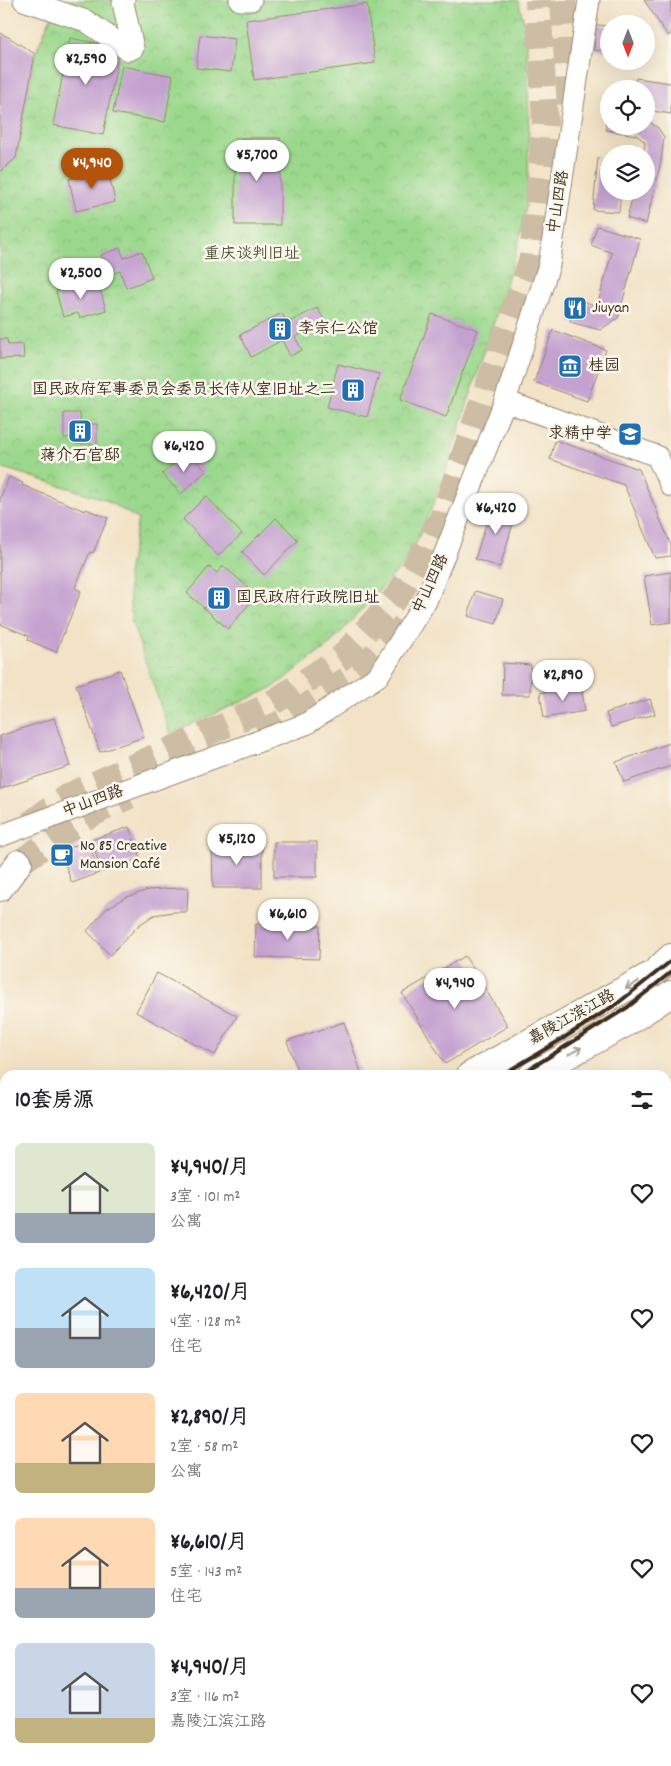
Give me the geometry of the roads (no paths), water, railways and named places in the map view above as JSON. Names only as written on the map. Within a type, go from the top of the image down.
[{"type":"main road","points":[[0,888],[18,862]]},
{"type":"main road","name":"嘉陵江滨江路","points":[[479,1070],[654,973],[671,957]]},
{"type":"main road","name":"嘉陵江滨江路","points":[[541,1070],[625,1024],[671,994]]},
{"type":"street","points":[[24,0],[86,21],[128,50],[134,48],[123,3],[124,0]]},
{"type":"street","points":[[240,0],[251,0]]},
{"type":"street","name":"中山四路","points":[[0,836],[306,724],[378,676],[426,601],[505,401],[549,265],[589,0]]},
{"type":"street","points":[[505,401],[657,456],[671,486]]},
{"type":"tunnel","points":[[30,824],[68,796],[266,707],[341,658],[400,593],[443,516],[532,258],[545,121],[538,0]]},
{"type":"tunnel","points":[[563,0],[570,107]]},
{"type":"tunnel","points":[[259,734],[287,720],[355,674],[412,618]]},
{"type":"tunnel","points":[[19,863],[86,817],[129,796]]},
{"type":"railway","points":[[510,1070],[618,1003],[671,961]]},
{"type":"railway","points":[[528,1070],[628,1007],[671,972]]},
{"type":"place","name":"Jiuyan","points":[[575,308]]},
{"type":"place","name":"李宗仁公馆","points":[[280,329]]},
{"type":"place","name":"桂园","points":[[570,366]]},
{"type":"place","name":"国民政府军事委员会委员长侍从室旧址之二","points":[[353,390]]},
{"type":"place","name":"蒋介石官邸","points":[[80,431]]},
{"type":"place","name":"求精中学","points":[[630,434]]},
{"type":"place","name":"国民政府行政院旧址","points":[[219,598]]},
{"type":"place","name":"No 85 Creative Mansion Café","points":[[62,855]]},
{"type":"park label","name":"重庆谈判旧址","points":[[252,254]]}]
